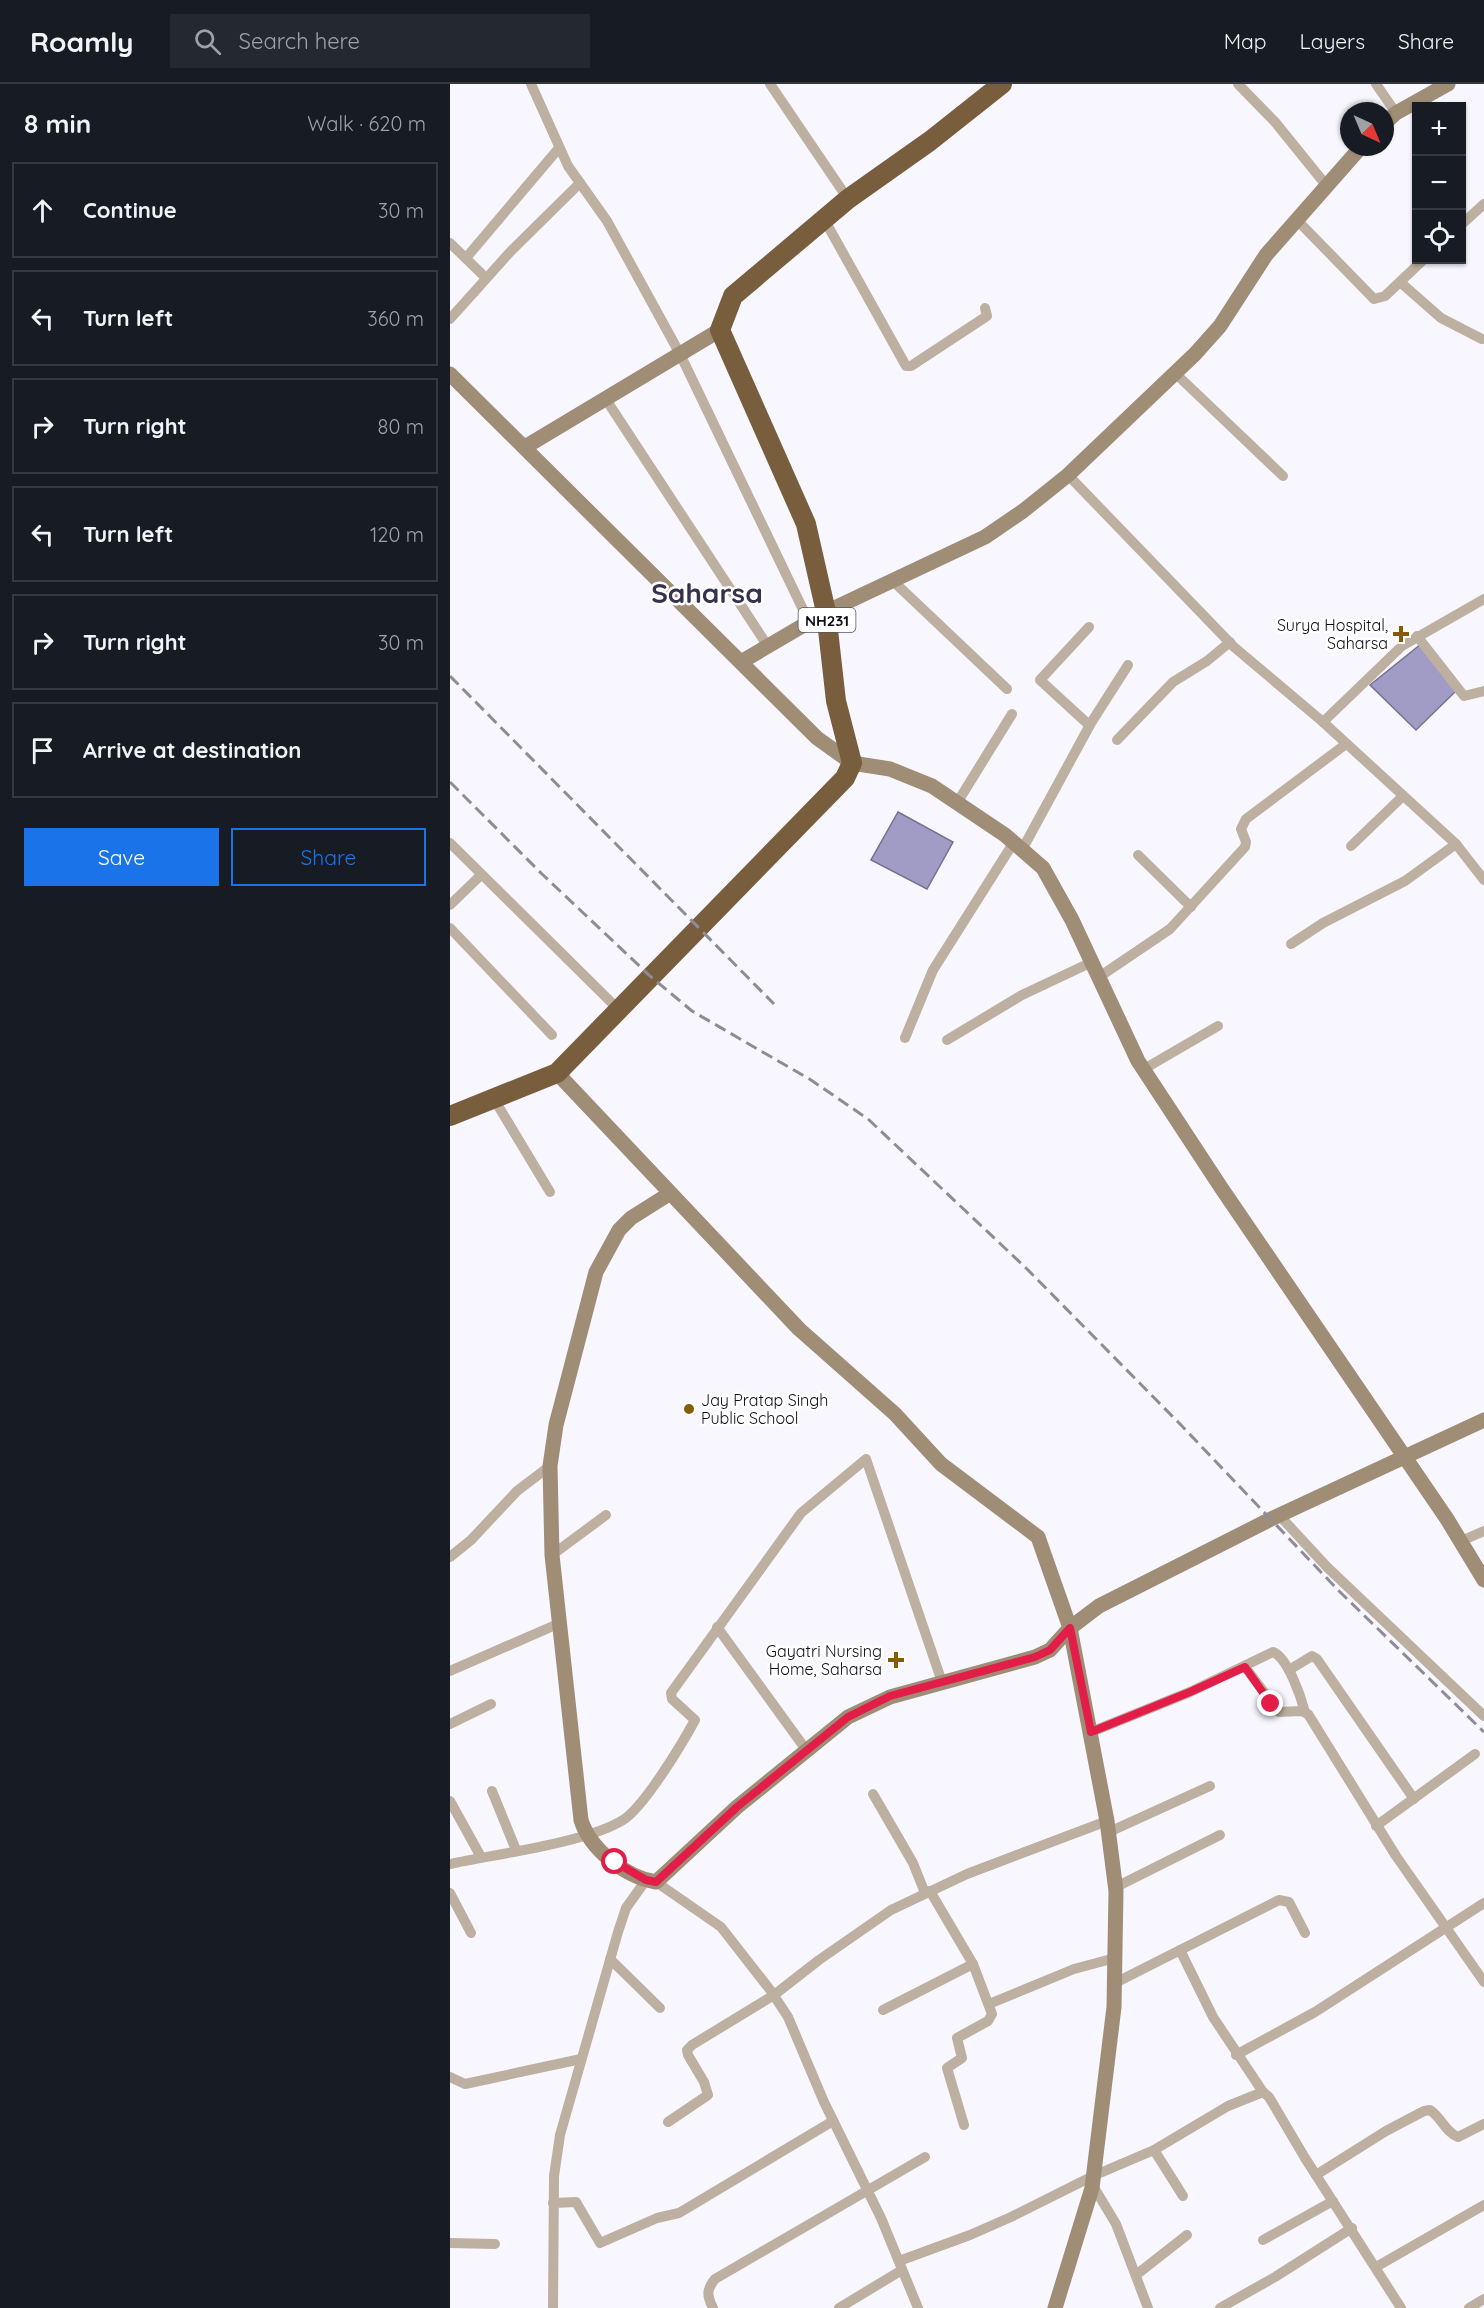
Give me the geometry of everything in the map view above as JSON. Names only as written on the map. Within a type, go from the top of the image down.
[{"type":"highway","points":[[720,330],[733,296],[848,199],[930,141],[1002,84]]},
{"type":"highway","name":"NH231","points":[[720,330],[806,524],[818,617],[852,763]]},
{"type":"highway","points":[[450,1116],[557,1073],[845,778],[852,763]]},
{"type":"main road","points":[[1394,116],[1448,84]]},
{"type":"main road","points":[[741,662],[818,617],[985,537],[1023,511],[1068,475],[1175,373],[1220,326],[1266,255],[1352,156]]},
{"type":"main road","points":[[525,447],[720,330]]},
{"type":"main road","points":[[450,374],[817,738],[852,763],[890,769],[932,786],[1018,845],[1043,868],[1144,1069],[1220,1186],[1405,1456],[1484,1580]]},
{"type":"main road","points":[[557,1073],[669,1194],[720,1242],[799,1329],[895,1414],[941,1464],[1038,1537],[1070,1628],[1108,1827],[1116,1887],[1114,2007],[1093,2180],[1087,2209],[1055,2308]]},
{"type":"main road","points":[[669,1194],[625,1224],[596,1272],[556,1425],[550,1466],[552,1555],[581,1820],[586,1835],[607,1857],[651,1881],[737,1807],[848,1717],[890,1696],[1035,1657],[1050,1650],[1070,1628],[1099,1606],[1279,1515],[1484,1420]]},
{"type":"street","points":[[531,84],[559,148],[580,183],[608,221],[818,617]]},
{"type":"street","points":[[770,84],[848,199]]},
{"type":"street","points":[[1238,84],[1275,122],[1326,184]]},
{"type":"street","points":[[1376,84],[1383,102]]},
{"type":"street","points":[[466,258],[559,148]]},
{"type":"street","points":[[450,319],[486,278],[580,183]]},
{"type":"street","points":[[1466,220],[1484,204]]},
{"type":"street","points":[[824,219],[906,366],[911,366],[987,316],[985,308]]},
{"type":"street","points":[[1296,219],[1370,297],[1381,299],[1420,264]]},
{"type":"street","points":[[450,243],[486,278]]},
{"type":"street","points":[[1400,282],[1441,318],[1482,339]]},
{"type":"street","points":[[1175,373],[1283,476]]},
{"type":"street","points":[[605,398],[767,645]]},
{"type":"street","points":[[1068,475],[1230,642],[1323,722],[1456,844],[1484,880]]},
{"type":"street","points":[[893,581],[1007,689]]},
{"type":"street","points":[[1323,722],[1361,684],[1417,636],[1484,599]]},
{"type":"street","points":[[1089,627],[1040,680],[1089,725]]},
{"type":"street","points":[[1417,636],[1464,696],[1484,691]]},
{"type":"street","points":[[1117,740],[1173,682],[1207,661],[1230,642]]},
{"type":"street","points":[[905,1038],[933,970],[1018,845],[1089,725],[1128,665]]},
{"type":"street","points":[[957,803],[1012,714]]},
{"type":"street","points":[[1099,977],[1159,939],[1191,907],[1245,847],[1246,842],[1241,829],[1246,819],[1346,744]]},
{"type":"street","points":[[1351,846],[1403,796]]},
{"type":"street","points":[[450,843],[618,1009]]},
{"type":"street","points":[[1292,944],[1323,923],[1405,881],[1456,844]]},
{"type":"street","points":[[1138,855],[1191,907]]},
{"type":"street","points":[[450,905],[481,875]]},
{"type":"street","points":[[450,928],[552,1035]]},
{"type":"street","points":[[947,1040],[1022,995],[1092,962]]},
{"type":"street","points":[[1144,1069],[1218,1026]]},
{"type":"street","points":[[494,1099],[550,1192]]},
{"type":"street","points":[[450,1864],[586,1835],[619,1823],[631,1813],[657,1780],[694,1722],[693,1717],[672,1699],[671,1693],[801,1513],[866,1459],[942,1682]]},
{"type":"street","points":[[450,1557],[471,1540],[518,1491],[550,1466]]},
{"type":"street","points":[[552,1555],[606,1515]]},
{"type":"street","points":[[1279,1515],[1327,1567],[1484,1716]]},
{"type":"street","points":[[1461,1541],[1484,1531]]},
{"type":"street","points":[[450,1671],[560,1623]]},
{"type":"street","points":[[717,1627],[807,1750]]},
{"type":"street","points":[[1091,1732],[1190,1692],[1273,1652],[1279,1654],[1305,1712],[1376,1826],[1484,1982]]},
{"type":"street","points":[[1288,1670],[1306,1658],[1312,1656],[1317,1659],[1414,1799]]},
{"type":"street","points":[[1245,1667],[1279,1712],[1305,1712]]},
{"type":"street","points":[[450,1724],[491,1704]]},
{"type":"street","points":[[1376,1826],[1475,1754]]},
{"type":"street","points":[[668,2122],[708,2095],[687,2050],[692,2044],[774,1995],[856,1933],[891,1910],[928,1892],[1108,1827],[1210,1786]]},
{"type":"street","points":[[492,1791],[516,1850]]},
{"type":"street","points":[[873,1794],[928,1892],[973,1964],[989,2004],[991,2019],[957,2038],[962,2058],[949,2066],[946,2071],[964,2125]]},
{"type":"street","points":[[450,1801],[481,1857]]},
{"type":"street","points":[[1116,1887],[1220,1835]]},
{"type":"street","points":[[553,2308],[554,2203],[560,2135],[626,1908],[651,1881],[721,1927],[774,1995],[788,2017],[918,2308]]},
{"type":"street","points":[[450,1893],[471,1933]]},
{"type":"street","points":[[1115,1983],[1279,1900],[1289,1902],[1305,1933]]},
{"type":"street","points":[[1236,2055],[1316,2012],[1446,1930],[1484,1903]]},
{"type":"street","points":[[1180,1950],[1236,2055],[1269,2097],[1401,2308]]},
{"type":"street","points":[[989,2004],[1074,1969],[1115,1958]]},
{"type":"street","points":[[610,1959],[660,2008]]},
{"type":"street","points":[[883,2010],[973,1964]]},
{"type":"street","points":[[450,2077],[465,2084],[581,2059]]},
{"type":"street","points":[[839,2308],[900,2265],[1093,2180],[1154,2150],[1228,2106],[1263,2092]]},
{"type":"street","points":[[1316,2175],[1386,2131],[1424,2111],[1435,2113],[1452,2135],[1458,2137],[1484,2124]]},
{"type":"street","points":[[554,2203],[576,2202],[600,2243],[662,2216],[679,2213],[833,2121]]},
{"type":"street","points":[[1154,2150],[1183,2196]]},
{"type":"street","points":[[713,2308],[708,2297],[708,2287],[715,2279],[925,2157]]},
{"type":"street","points":[[1093,2180],[1116,2224],[1148,2308]]},
{"type":"street","points":[[1263,2240],[1333,2201]]},
{"type":"street","points":[[1376,2267],[1484,2205]]},
{"type":"street","points":[[1220,2308],[1275,2277],[1352,2228]]},
{"type":"street","points":[[1136,2275],[1187,2235]]},
{"type":"street","points":[[450,2244],[495,2244]]},
{"type":"street","points":[[1469,2308],[1484,2298]]},
{"type":"shaded area","points":[[1421,644],[1457,690],[1416,730],[1370,685]]},
{"type":"shaded area","points":[[898,812],[953,842],[927,889],[871,860]]},
{"type":"railway","points":[[450,676],[774,1004]]},
{"type":"railway","points":[[450,782],[542,874],[650,976],[692,1011],[811,1080],[868,1119],[1026,1268],[1180,1424],[1339,1591],[1484,1732]]},
{"type":"place","name":"Surya Hospital, Saharsa","points":[[1401,634]]},
{"type":"place","name":"Jay Pratap Singh Public School","points":[[689,1409]]},
{"type":"place","name":"Gayatri Nursing Home, Saharsa","points":[[896,1660]]},
{"type":"district","name":"Saharsa","points":[[707,592]]},
{"type":"route","points":[[615,1862],[646,1880],[656,1882],[737,1807],[848,1717],[890,1696],[1035,1657],[1050,1650],[1070,1628],[1091,1732],[1245,1667],[1271,1704]]}]
